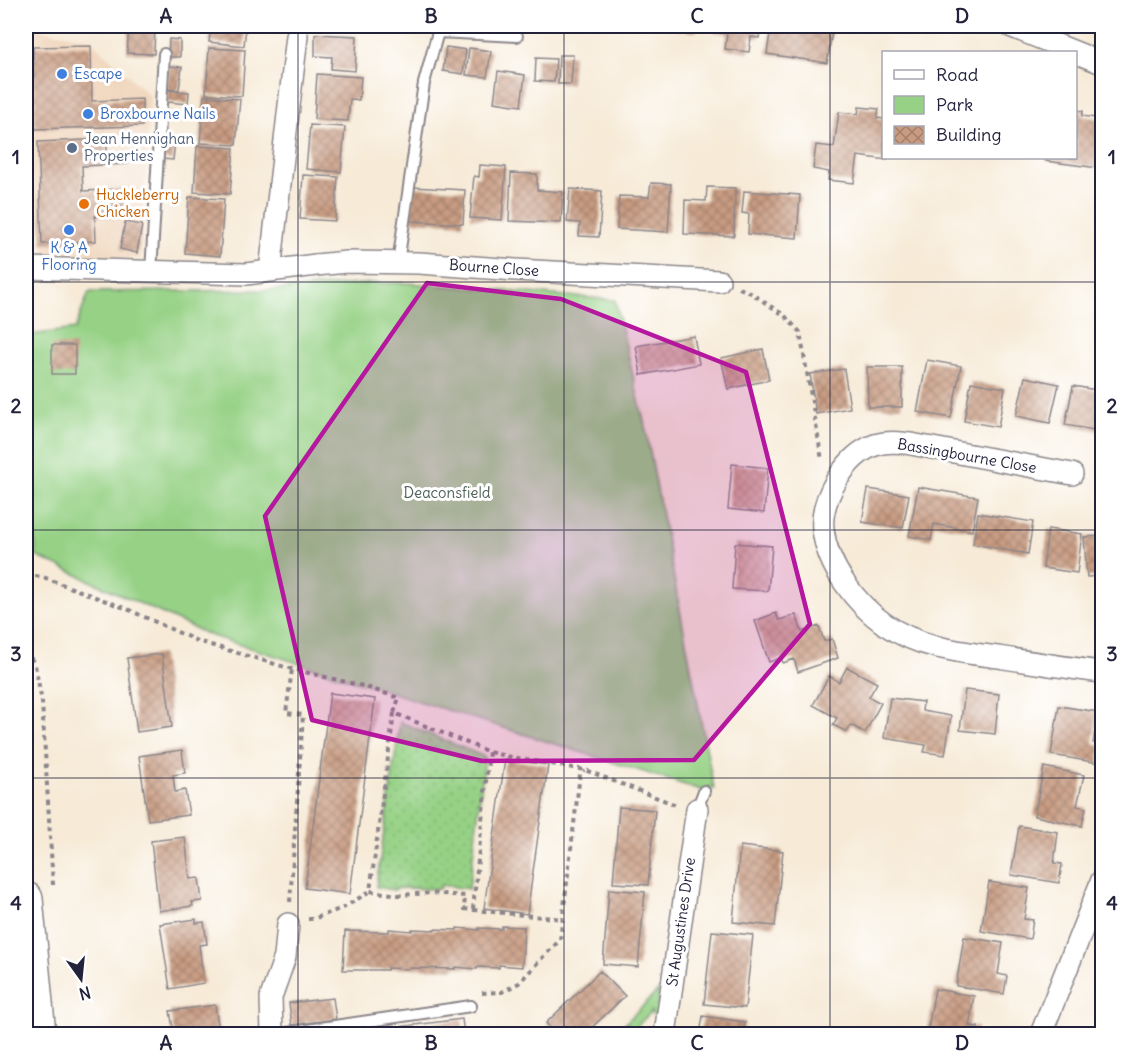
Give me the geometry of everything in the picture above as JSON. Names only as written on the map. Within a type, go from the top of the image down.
[{"type":"main road","points":[[39,897],[39,1035]]},
{"type":"street","points":[[1010,26],[1072,51]]},
{"type":"street","points":[[270,271],[297,36]]},
{"type":"street","points":[[1077,53],[1102,63]]},
{"type":"street","name":"Bourne Close","points":[[26,268],[246,274],[347,262],[719,281]]},
{"type":"street","name":"Bassingbourne Close","points":[[1072,474],[911,444],[882,443],[872,446],[850,461],[839,476],[828,499],[823,528],[834,565],[843,580],[855,598],[872,615],[889,627],[925,644],[950,650],[1102,672]]},
{"type":"street","name":"St Augustines Drive","points":[[665,1035],[699,804]]},
{"type":"street","points":[[1041,1035],[1102,880]]},
{"type":"street","points":[[272,1035],[271,997],[285,957],[288,921]]},
{"type":"lane","points":[[398,263],[424,82],[438,32],[517,36]]},
{"type":"lane","points":[[151,272],[164,54]]},
{"type":"lane","points":[[280,1035],[471,1006]]},
{"type":"path","points":[[719,281],[749,292],[784,315],[800,332],[820,453],[832,489]]},
{"type":"path","points":[[26,575],[43,577],[128,609],[196,641],[292,669],[363,686],[399,698],[394,713],[370,891]]},
{"type":"path","points":[[26,650],[34,665],[42,702],[39,897]]},
{"type":"path","points":[[292,669],[286,713],[303,715],[288,921],[313,919],[345,907],[370,891],[399,895],[431,893],[465,896],[464,909],[563,919]]},
{"type":"path","points":[[394,713],[489,752],[585,770],[699,804]]},
{"type":"path","points":[[473,909],[489,752]]},
{"type":"path","points":[[471,1006],[475,993],[502,992],[519,983],[560,940],[580,774],[585,770]]},
{"type":"highlighted area","points":[[427,283],[561,299],[746,372],[810,624],[694,760],[482,761],[312,720],[265,516]]},
{"type":"shaded area","points":[[26,27],[89,39],[150,96],[140,259],[45,253],[26,145]]},
{"type":"green space","name":"Deaconsfield","points":[[374,283],[409,283],[615,300],[645,426],[714,789],[704,791],[209,635],[36,556],[29,374],[31,335],[75,329],[89,292],[275,290]]},
{"type":"green space","points":[[400,722],[485,757],[469,889],[441,885],[440,889],[399,888],[394,890],[376,887]]},
{"type":"green space","points":[[659,990],[657,1019],[651,1012],[638,1025],[637,1034],[614,1034]]},
{"type":"building","points":[[129,26],[155,26],[154,54],[127,53]]},
{"type":"building","points":[[211,26],[246,26],[244,46],[209,42]]},
{"type":"building","points":[[674,26],[697,26],[696,32],[673,29]]},
{"type":"building","points":[[716,26],[761,26],[759,38],[751,37],[749,52],[725,49],[727,33],[715,32]]},
{"type":"building","points":[[771,26],[833,26],[827,63],[767,54]]},
{"type":"building","points":[[315,34],[357,36],[355,71],[331,69],[332,57],[315,56]]},
{"type":"building","points":[[169,39],[180,40],[180,57],[168,57]]},
{"type":"building","points":[[91,46],[92,101],[142,99],[142,126],[35,129],[33,47]]},
{"type":"building","points":[[446,47],[466,50],[463,74],[443,71]]},
{"type":"building","points":[[209,48],[245,50],[242,96],[206,94]]},
{"type":"building","points":[[469,48],[491,51],[487,77],[466,75]]},
{"type":"building","points":[[559,55],[573,55],[571,84],[558,84]]},
{"type":"building","points":[[536,58],[556,59],[554,82],[535,81]]},
{"type":"building","points":[[169,66],[182,67],[179,90],[167,89]]},
{"type":"building","points":[[498,71],[525,75],[521,106],[494,102]]},
{"type":"building","points":[[317,74],[361,77],[359,100],[350,99],[348,121],[314,119]]},
{"type":"building","points":[[168,90],[189,92],[188,104],[167,102]]},
{"type":"building","points":[[204,96],[240,99],[236,145],[200,143]]},
{"type":"building","points":[[859,107],[879,109],[877,118],[882,119],[882,159],[887,160],[858,156],[854,183],[828,180],[829,172],[813,169],[816,145],[834,147],[839,112],[858,114]]},
{"type":"building","points":[[1077,110],[1083,111],[1082,116],[1102,119],[1098,168],[1046,161],[1046,159],[1077,159]]},
{"type":"building","points":[[310,125],[345,127],[341,172],[306,169]]},
{"type":"building","points":[[107,139],[107,154],[128,153],[128,164],[82,166],[83,191],[127,189],[128,219],[95,216],[96,241],[42,244],[38,142]]},
{"type":"building","points":[[164,140],[175,141],[173,160],[162,159]]},
{"type":"building","points":[[197,146],[234,148],[230,194],[194,192]]},
{"type":"building","points":[[480,165],[506,167],[502,220],[470,218],[474,176],[479,177]]},
{"type":"building","points":[[511,173],[537,174],[537,190],[563,192],[561,223],[509,221]]},
{"type":"building","points":[[303,175],[338,177],[335,221],[300,219]]},
{"type":"building","points":[[651,183],[671,184],[668,232],[617,229],[619,196],[649,197]]},
{"type":"building","points":[[412,187],[465,190],[463,224],[411,221]]},
{"type":"building","points":[[707,187],[735,188],[734,236],[684,234],[685,200],[706,201]]},
{"type":"building","points":[[570,189],[602,191],[599,237],[579,236],[580,223],[567,222]]},
{"type":"building","points":[[744,191],[800,195],[797,238],[748,234],[749,214],[742,213]]},
{"type":"building","points":[[189,197],[224,199],[220,256],[185,253]]},
{"type":"building","points":[[125,222],[142,225],[137,253],[120,249]]},
{"type":"building","points":[[694,336],[699,364],[641,375],[636,346]]},
{"type":"building","points":[[52,345],[75,345],[75,374],[52,374]]},
{"type":"building","points":[[763,349],[769,380],[728,389],[721,358]]},
{"type":"building","points":[[927,360],[961,366],[951,418],[917,412]]},
{"type":"building","points":[[867,367],[902,367],[902,407],[868,407]]},
{"type":"building","points":[[844,369],[850,408],[816,414],[810,374]]},
{"type":"building","points":[[1025,377],[1059,384],[1050,423],[1016,416]]},
{"type":"building","points":[[971,382],[1005,388],[998,427],[964,421]]},
{"type":"building","points":[[1073,386],[1102,391],[1099,431],[1065,425]]},
{"type":"building","points":[[732,464],[768,468],[764,513],[728,509]]},
{"type":"building","points":[[918,487],[978,497],[972,531],[934,524],[931,540],[909,536]]},
{"type":"building","points":[[868,489],[909,495],[903,528],[862,522]]},
{"type":"building","points":[[978,513],[1033,522],[1028,554],[973,544]]},
{"type":"building","points":[[1048,529],[1082,534],[1077,573],[1043,568]]},
{"type":"building","points":[[1102,536],[1102,576],[1087,577],[1084,537]]},
{"type":"building","points":[[735,543],[772,546],[768,591],[732,589]]},
{"type":"building","points":[[776,613],[779,620],[796,615],[802,632],[819,626],[824,641],[832,639],[838,658],[798,672],[794,659],[783,663],[781,658],[769,662],[755,621]]},
{"type":"building","points":[[162,654],[172,727],[137,732],[127,658]]},
{"type":"building","points":[[847,667],[877,683],[869,697],[881,703],[865,733],[851,725],[847,732],[833,725],[837,718],[813,705],[829,676],[839,682]]},
{"type":"building","points":[[965,690],[999,694],[995,734],[960,730]]},
{"type":"building","points":[[330,693],[375,699],[350,894],[305,888]]},
{"type":"building","points":[[890,698],[923,702],[922,711],[951,716],[945,755],[924,752],[926,745],[884,738]]},
{"type":"building","points":[[1059,706],[1098,712],[1093,743],[1102,745],[1099,763],[1051,755]]},
{"type":"building","points":[[182,750],[185,773],[173,775],[175,792],[185,790],[189,815],[148,820],[139,756]]},
{"type":"building","points":[[505,759],[548,765],[527,914],[484,908]]},
{"type":"building","points":[[1044,767],[1084,775],[1077,806],[1086,808],[1082,826],[1034,816]]},
{"type":"building","points":[[619,807],[655,810],[648,885],[613,883]]},
{"type":"building","points":[[1019,826],[1058,832],[1054,863],[1062,864],[1059,883],[1011,875]]},
{"type":"building","points":[[185,837],[190,879],[199,878],[202,901],[192,902],[193,906],[159,911],[151,841]]},
{"type":"building","points":[[740,846],[783,851],[775,926],[733,922]]},
{"type":"building","points":[[989,882],[1029,888],[1024,919],[1033,920],[1030,939],[981,931]]},
{"type":"building","points":[[609,889],[645,892],[638,967],[603,964]]},
{"type":"building","points":[[196,919],[196,923],[204,922],[207,944],[199,945],[204,983],[170,989],[160,924]]},
{"type":"building","points":[[502,926],[524,927],[522,967],[499,965],[499,968],[477,967],[477,969],[455,967],[455,969],[343,970],[345,931],[389,932],[389,929],[412,931],[412,929],[457,930],[457,928],[479,930],[479,928],[502,929]]},
{"type":"building","points":[[712,931],[753,935],[745,1008],[704,1004]]},
{"type":"building","points":[[964,937],[1003,943],[998,974],[1007,976],[1004,994],[956,986]]},
{"type":"building","points":[[600,971],[625,996],[585,1034],[556,1034],[546,1023]]},
{"type":"building","points":[[935,989],[974,996],[969,1026],[978,1027],[977,1034],[927,1034]]},
{"type":"building","points":[[333,998],[336,1019],[292,1025],[289,1003]]},
{"type":"building","points":[[215,1005],[219,1031],[209,1032],[210,1034],[174,1034],[170,1011]]},
{"type":"building","points":[[703,1016],[745,1022],[743,1034],[700,1034]]},
{"type":"building","points":[[462,1019],[464,1034],[358,1034],[358,1032]]},
{"type":"place","name":"Escape","points":[[62,74]]},
{"type":"place","name":"Broxbourne Nails","points":[[88,114]]},
{"type":"place","name":"Jean Hennighan Properties","points":[[72,148]]},
{"type":"place","name":"Huckleberry Chicken","points":[[84,204]]},
{"type":"place","name":"K & A Flooring","points":[[69,230]]}]
